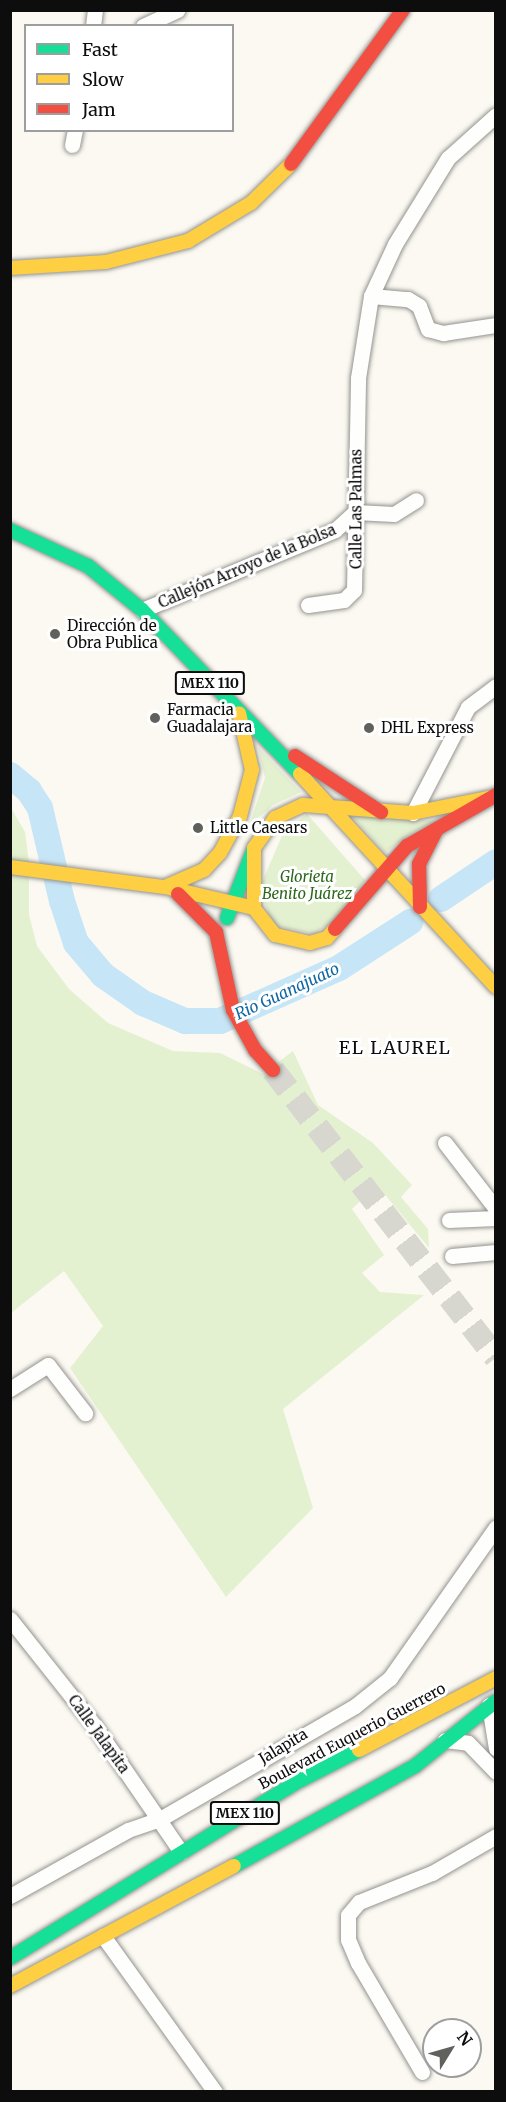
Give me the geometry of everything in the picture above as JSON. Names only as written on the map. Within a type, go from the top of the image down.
[{"type":"main road","points":[[10,268],[106,262],[189,242],[251,203],[297,157],[403,10]]},
{"type":"main road","name":"MEX 110","points":[[10,530],[45,543],[87,566],[142,610],[239,713],[264,734],[495,987]]},
{"type":"main road","points":[[165,887],[204,870],[220,853],[240,816],[252,770],[239,713]]},
{"type":"main road","points":[[264,734],[381,812]]},
{"type":"main road","points":[[273,1070],[244,1033],[229,992],[222,947],[229,904],[254,848],[275,818],[303,805],[413,813],[494,796]]},
{"type":"main road","points":[[254,848],[254,908],[275,935],[290,941],[318,940],[342,922],[384,868],[407,846],[494,796]]},
{"type":"main road","points":[[420,907],[419,864],[436,830]]},
{"type":"main road","points":[[10,867],[165,887],[229,904],[254,908]]},
{"type":"main road","points":[[165,887],[185,897],[208,921],[222,947]]},
{"type":"main road","name":"Boulevard Euquerio Guerrero","points":[[10,1958],[301,1780],[493,1678]]},
{"type":"main road","name":"MEX 110","points":[[10,1986],[376,1790],[415,1766],[492,1703]]},
{"type":"street","points":[[147,24],[177,10]]},
{"type":"street","points":[[495,115],[448,158],[395,244],[371,296],[408,299],[419,306],[428,329],[443,333],[495,325]]},
{"type":"street","name":"Calle Las Palmas","points":[[309,605],[344,600],[354,590],[358,378],[371,296]]},
{"type":"street","points":[[355,512],[394,514],[416,500]]},
{"type":"street","name":"Callejón Arroyo de la Bolsa","points":[[142,610],[335,530],[355,512]]},
{"type":"street","points":[[413,813],[468,707],[495,686]]},
{"type":"street","points":[[445,1143],[495,1209]]},
{"type":"street","points":[[449,1220],[495,1218]]},
{"type":"street","points":[[452,1256],[495,1252]]},
{"type":"street","points":[[10,1389],[48,1365],[85,1413]]},
{"type":"street","name":"Jalapita","points":[[10,1896],[128,1830],[160,1820],[355,1706],[390,1678],[495,1527]]},
{"type":"street","name":"Calle Jalapita","points":[[10,1619],[94,1725],[181,1852]]},
{"type":"street","points":[[492,1703],[495,1748]]},
{"type":"street","points":[[446,1740],[468,1743],[495,1772]]},
{"type":"street","points":[[422,2070],[348,1940],[348,1915],[352,1908],[432,1873],[495,1836]]},
{"type":"street","points":[[103,1936],[215,2091]]},
{"type":"green space","points":[[258,747],[301,792],[273,805],[249,826],[265,778]]},
{"type":"green space","points":[[10,806],[25,832],[29,862],[29,915],[37,946],[69,989],[108,1023],[173,1051],[220,1053],[263,1074],[293,1051],[318,1105],[373,1143],[412,1185],[401,1197],[428,1229],[429,1248],[377,1185],[352,1209],[384,1255],[362,1273],[380,1292],[424,1295],[283,1409],[313,1508],[226,1597],[70,1368],[103,1326],[64,1271],[11,1313]]},
{"type":"green space","name":"Glorieta Benito Juárez","points":[[307,814],[365,880],[334,921],[314,934],[272,925],[260,887],[284,831]]},
{"type":"green space","points":[[351,815],[437,821],[414,831],[385,853]]},
{"type":"waterway","name":"Rio Guanajuato","points":[[10,775],[29,791],[40,808],[62,901],[76,943],[103,975],[143,1003],[185,1021],[220,1021],[339,968],[410,922]]},
{"type":"waterway","points":[[441,899],[496,862]]},
{"type":"tunnel","points":[[273,1070],[496,1358]]},
{"type":"traffic: fast","points":[[10,530],[88,566],[142,610],[300,774]]},
{"type":"traffic: fast","points":[[227,918],[254,848]]},
{"type":"traffic: fast","points":[[234,1866],[415,1766],[496,1701]]},
{"type":"traffic: fast","points":[[10,1958],[301,1780],[359,1750]]},
{"type":"traffic: slow","points":[[10,268],[106,262],[188,241],[251,203],[291,164]]},
{"type":"traffic: slow","points":[[165,887],[204,870],[220,853],[240,816],[252,770],[239,713]]},
{"type":"traffic: slow","points":[[300,774],[496,987]]},
{"type":"traffic: slow","points":[[335,929],[327,938],[310,943],[275,935],[254,908],[254,848],[275,818],[303,805],[413,813],[492,797]]},
{"type":"traffic: slow","points":[[10,867],[165,887],[254,908]]},
{"type":"traffic: slow","points":[[359,1750],[496,1678]]},
{"type":"traffic: slow","points":[[10,1986],[234,1866]]},
{"type":"traffic: jam","points":[[291,164],[403,10]]},
{"type":"traffic: jam","points":[[295,756],[381,812]]},
{"type":"traffic: jam","points":[[335,929],[407,846],[496,795]]},
{"type":"traffic: jam","points":[[420,907],[419,864],[436,830]]},
{"type":"traffic: jam","points":[[178,894],[216,932],[233,1010],[255,1050],[273,1070]]},
{"type":"place","name":"Dirección de Obra Publica","points":[[55,634]]},
{"type":"place","name":"Farmacia Guadalajara","points":[[155,718]]},
{"type":"place","name":"DHL Express","points":[[369,728]]},
{"type":"place","name":"Little Caesars","points":[[198,828]]},
{"type":"district","name":"EL LAUREL","points":[[395,1048]]}]
